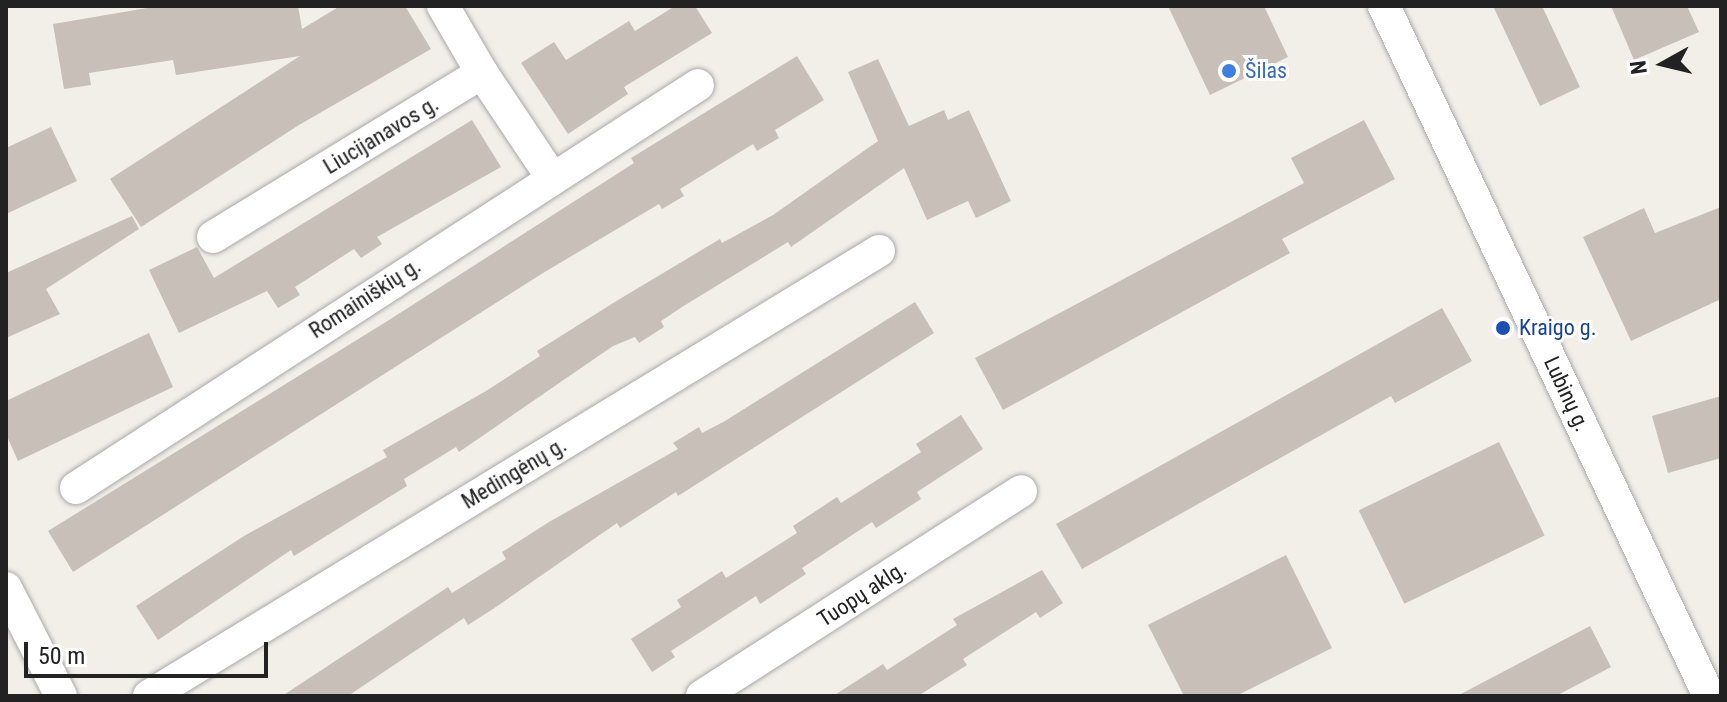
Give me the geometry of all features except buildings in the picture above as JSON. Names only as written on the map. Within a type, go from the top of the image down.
[{"type":"street","points":[[443,6],[482,73],[551,176]]},
{"type":"street","name":"Lubinų g.","points":[[1384,6],[1709,696]]},
{"type":"street","name":"Liucijanavos g.","points":[[213,237],[482,73]]},
{"type":"street","name":"Romainiškių g.","points":[[76,488],[551,176],[698,85]]},
{"type":"street","name":"Medingėnų g.","points":[[149,696],[879,251]]},
{"type":"street","name":"Tuopų aklg.","points":[[702,696],[1021,491]]},
{"type":"street","points":[[6,588],[14,625],[61,696]]},
{"type":"place","name":"Šilas","points":[[1229,71]]},
{"type":"place","name":"Kraigo g.","points":[[1503,328]]}]
